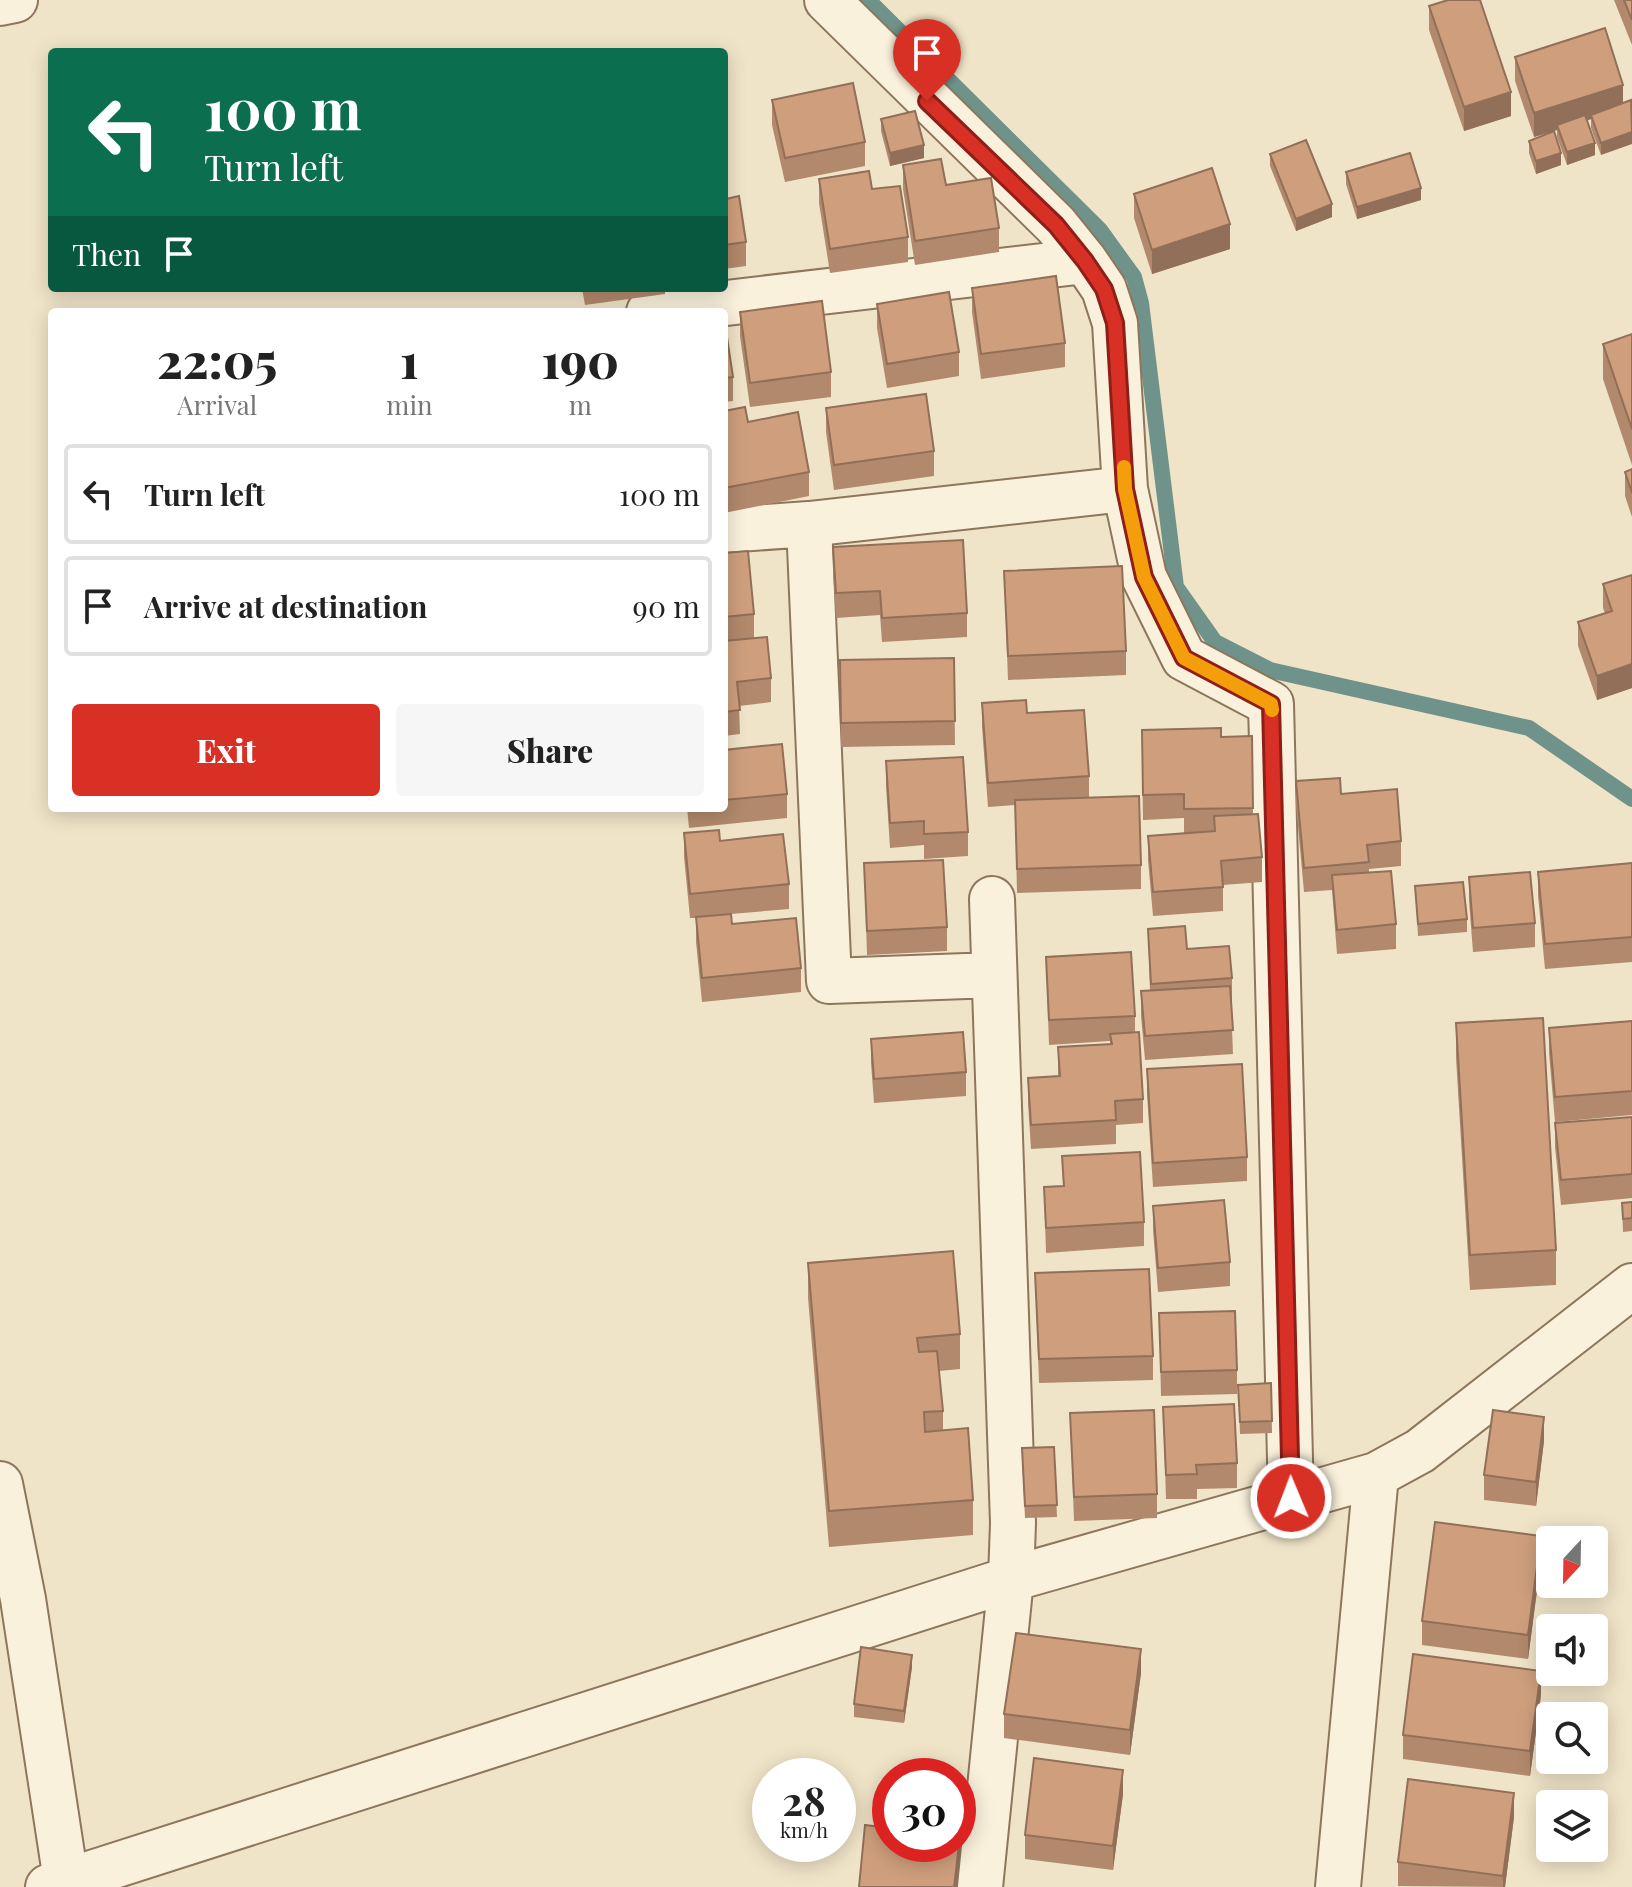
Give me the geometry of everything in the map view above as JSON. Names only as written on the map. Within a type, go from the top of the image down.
[{"type":"street","points":[[0,3],[15,0]]},
{"type":"street","points":[[827,0],[1056,225],[1104,289],[1115,323],[1125,489],[1144,577],[1184,658],[1271,704],[1291,1498]]},
{"type":"street","points":[[683,308],[1085,261]]},
{"type":"street","points":[[728,530],[809,524],[1125,489]]},
{"type":"street","points":[[809,524],[829,981],[994,975]]},
{"type":"street","points":[[980,1887],[1011,1579],[1013,1523],[992,899]]},
{"type":"street","points":[[0,1484],[23,1599],[61,1885],[1011,1579],[1376,1475],[1420,1451],[1632,1286]]},
{"type":"street","points":[[1338,1887],[1376,1475]]},
{"type":"building","points":[[1448,0],[1480,0],[1511,92],[1464,107],[1429,6]]},
{"type":"building","points":[[1624,0],[1632,0],[1632,20]]},
{"type":"building","points":[[1605,28],[1623,85],[1534,113],[1515,57]]},
{"type":"building","points":[[853,83],[865,142],[785,158],[772,100]]},
{"type":"building","points":[[1631,100],[1632,132],[1601,143],[1591,115]]},
{"type":"building","points":[[915,111],[924,145],[890,153],[881,119]]},
{"type":"building","points":[[1585,115],[1595,143],[1567,152],[1557,125]]},
{"type":"building","points":[[1554,131],[1561,153],[1536,161],[1529,141]]},
{"type":"building","points":[[1306,140],[1332,204],[1296,219],[1270,154]]},
{"type":"building","points":[[1410,153],[1421,188],[1357,207],[1346,172]]},
{"type":"building","points":[[941,159],[946,185],[991,178],[999,228],[915,241],[903,165]]},
{"type":"building","points":[[1212,168],[1230,224],[1152,250],[1134,194]]},
{"type":"building","points":[[869,171],[872,189],[900,186],[908,237],[830,249],[819,179]]},
{"type":"building","points":[[739,196],[746,242],[728,244],[728,199]]},
{"type":"building","points":[[1056,276],[1065,343],[981,354],[972,288]]},
{"type":"building","points":[[949,292],[959,352],[887,364],[877,304]]},
{"type":"building","points":[[822,301],[831,372],[750,383],[740,312]]},
{"type":"building","points":[[1632,334],[1632,429],[1603,344]]},
{"type":"building","points":[[728,344],[733,377],[728,378]]},
{"type":"building","points":[[926,394],[934,451],[834,465],[826,408]]},
{"type":"building","points":[[745,407],[748,422],[798,412],[809,472],[728,487],[728,410]]},
{"type":"building","points":[[1632,469],[1632,493],[1625,472]]},
{"type":"building","points":[[963,540],[967,613],[882,618],[880,591],[836,593],[833,547]]},
{"type":"building","points":[[748,551],[754,614],[728,617],[728,553]]},
{"type":"building","points":[[1122,566],[1126,651],[1008,656],[1004,571]]},
{"type":"building","points":[[1632,575],[1632,664],[1597,676],[1578,622],[1612,611],[1603,584]]},
{"type":"building","points":[[767,637],[771,678],[737,682],[740,710],[728,712],[728,641]]},
{"type":"building","points":[[954,658],[955,721],[841,723],[840,660]]},
{"type":"building","points":[[1026,700],[1027,713],[1084,710],[1089,776],[988,783],[982,703]]},
{"type":"building","points":[[1221,728],[1221,737],[1252,736],[1253,808],[1184,809],[1184,794],[1143,795],[1142,730]]},
{"type":"building","points":[[782,744],[787,794],[728,800],[728,750]]},
{"type":"building","points":[[963,757],[968,832],[924,834],[924,821],[890,823],[886,761]]},
{"type":"building","points":[[1340,778],[1341,794],[1397,789],[1401,841],[1367,845],[1369,862],[1304,868],[1296,781]]},
{"type":"building","points":[[1139,796],[1141,865],[1017,869],[1015,800]]},
{"type":"building","points":[[1258,814],[1262,857],[1221,861],[1223,887],[1153,892],[1148,836],[1215,831],[1214,816]]},
{"type":"building","points":[[719,830],[720,841],[783,834],[789,884],[690,894],[684,833]]},
{"type":"building","points":[[943,860],[947,927],[867,931],[864,863]]},
{"type":"building","points":[[1632,863],[1632,937],[1545,944],[1538,872]]},
{"type":"building","points":[[1391,871],[1396,924],[1337,930],[1332,875]]},
{"type":"building","points":[[1530,872],[1535,923],[1473,928],[1469,877]]},
{"type":"building","points":[[1463,882],[1467,919],[1418,924],[1415,886]]},
{"type":"building","points":[[731,914],[732,924],[796,918],[801,968],[702,978],[696,917]]},
{"type":"building","points":[[1185,926],[1187,949],[1229,946],[1232,978],[1151,984],[1148,929]]},
{"type":"building","points":[[1131,952],[1135,1016],[1049,1020],[1046,957]]},
{"type":"building","points":[[1230,986],[1233,1030],[1145,1036],[1141,991]]},
{"type":"building","points":[[1543,1018],[1556,1250],[1470,1255],[1456,1023]]},
{"type":"building","points":[[1632,1021],[1632,1091],[1555,1097],[1549,1028]]},
{"type":"building","points":[[963,1032],[966,1072],[874,1079],[871,1039]]},
{"type":"building","points":[[1139,1032],[1143,1099],[1115,1101],[1116,1120],[1031,1125],[1028,1078],[1060,1076],[1058,1047],[1112,1044],[1110,1034]]},
{"type":"building","points":[[1242,1064],[1247,1157],[1153,1163],[1147,1069]]},
{"type":"building","points":[[1632,1117],[1632,1174],[1561,1180],[1555,1123]]},
{"type":"building","points":[[1140,1152],[1144,1222],[1046,1228],[1044,1187],[1064,1186],[1062,1156]]},
{"type":"building","points":[[1224,1200],[1230,1262],[1158,1268],[1153,1206]]},
{"type":"building","points":[[1632,1202],[1632,1218],[1623,1219],[1622,1203]]},
{"type":"building","points":[[953,1251],[960,1334],[917,1338],[919,1352],[937,1351],[943,1411],[924,1412],[925,1432],[968,1428],[973,1500],[829,1511],[808,1263]]},
{"type":"building","points":[[1149,1269],[1153,1356],[1039,1359],[1035,1273]]},
{"type":"building","points":[[1235,1311],[1237,1370],[1161,1372],[1159,1313]]},
{"type":"building","points":[[1271,1383],[1272,1421],[1240,1422],[1238,1385]]},
{"type":"building","points":[[1234,1404],[1237,1463],[1196,1465],[1197,1474],[1166,1475],[1163,1407]]},
{"type":"building","points":[[1154,1410],[1157,1494],[1074,1497],[1070,1413]]},
{"type":"building","points":[[1493,1410],[1544,1417],[1536,1482],[1484,1475]]},
{"type":"building","points":[[1054,1447],[1057,1505],[1025,1506],[1022,1448]]},
{"type":"building","points":[[1435,1522],[1536,1535],[1536,1574],[1528,1635],[1422,1621]]},
{"type":"building","points":[[1016,1633],[1141,1649],[1130,1730],[1004,1714]]},
{"type":"building","points":[[861,1647],[912,1655],[904,1711],[854,1704]]},
{"type":"building","points":[[1413,1654],[1536,1670],[1536,1686],[1539,1686],[1530,1751],[1403,1735]]},
{"type":"building","points":[[1034,1758],[1123,1770],[1113,1846],[1025,1835]]},
{"type":"building","points":[[1408,1779],[1514,1793],[1503,1876],[1398,1862]]},
{"type":"building","points":[[865,1825],[872,1826],[872,1862],[957,1862],[954,1887],[859,1887]]},
{"type":"waterway","points":[[868,0],[1100,230],[1134,277],[1141,303],[1176,587],[1215,642],[1270,670],[1529,728],[1632,799]]},
{"type":"slow traffic","points":[[1124,467],[1125,489],[1144,577],[1184,658],[1271,704],[1272,710]]},
{"type":"route","points":[[927,101],[1056,225],[1104,289],[1115,323],[1125,489],[1144,577],[1184,658],[1271,704],[1291,1498]]}]
